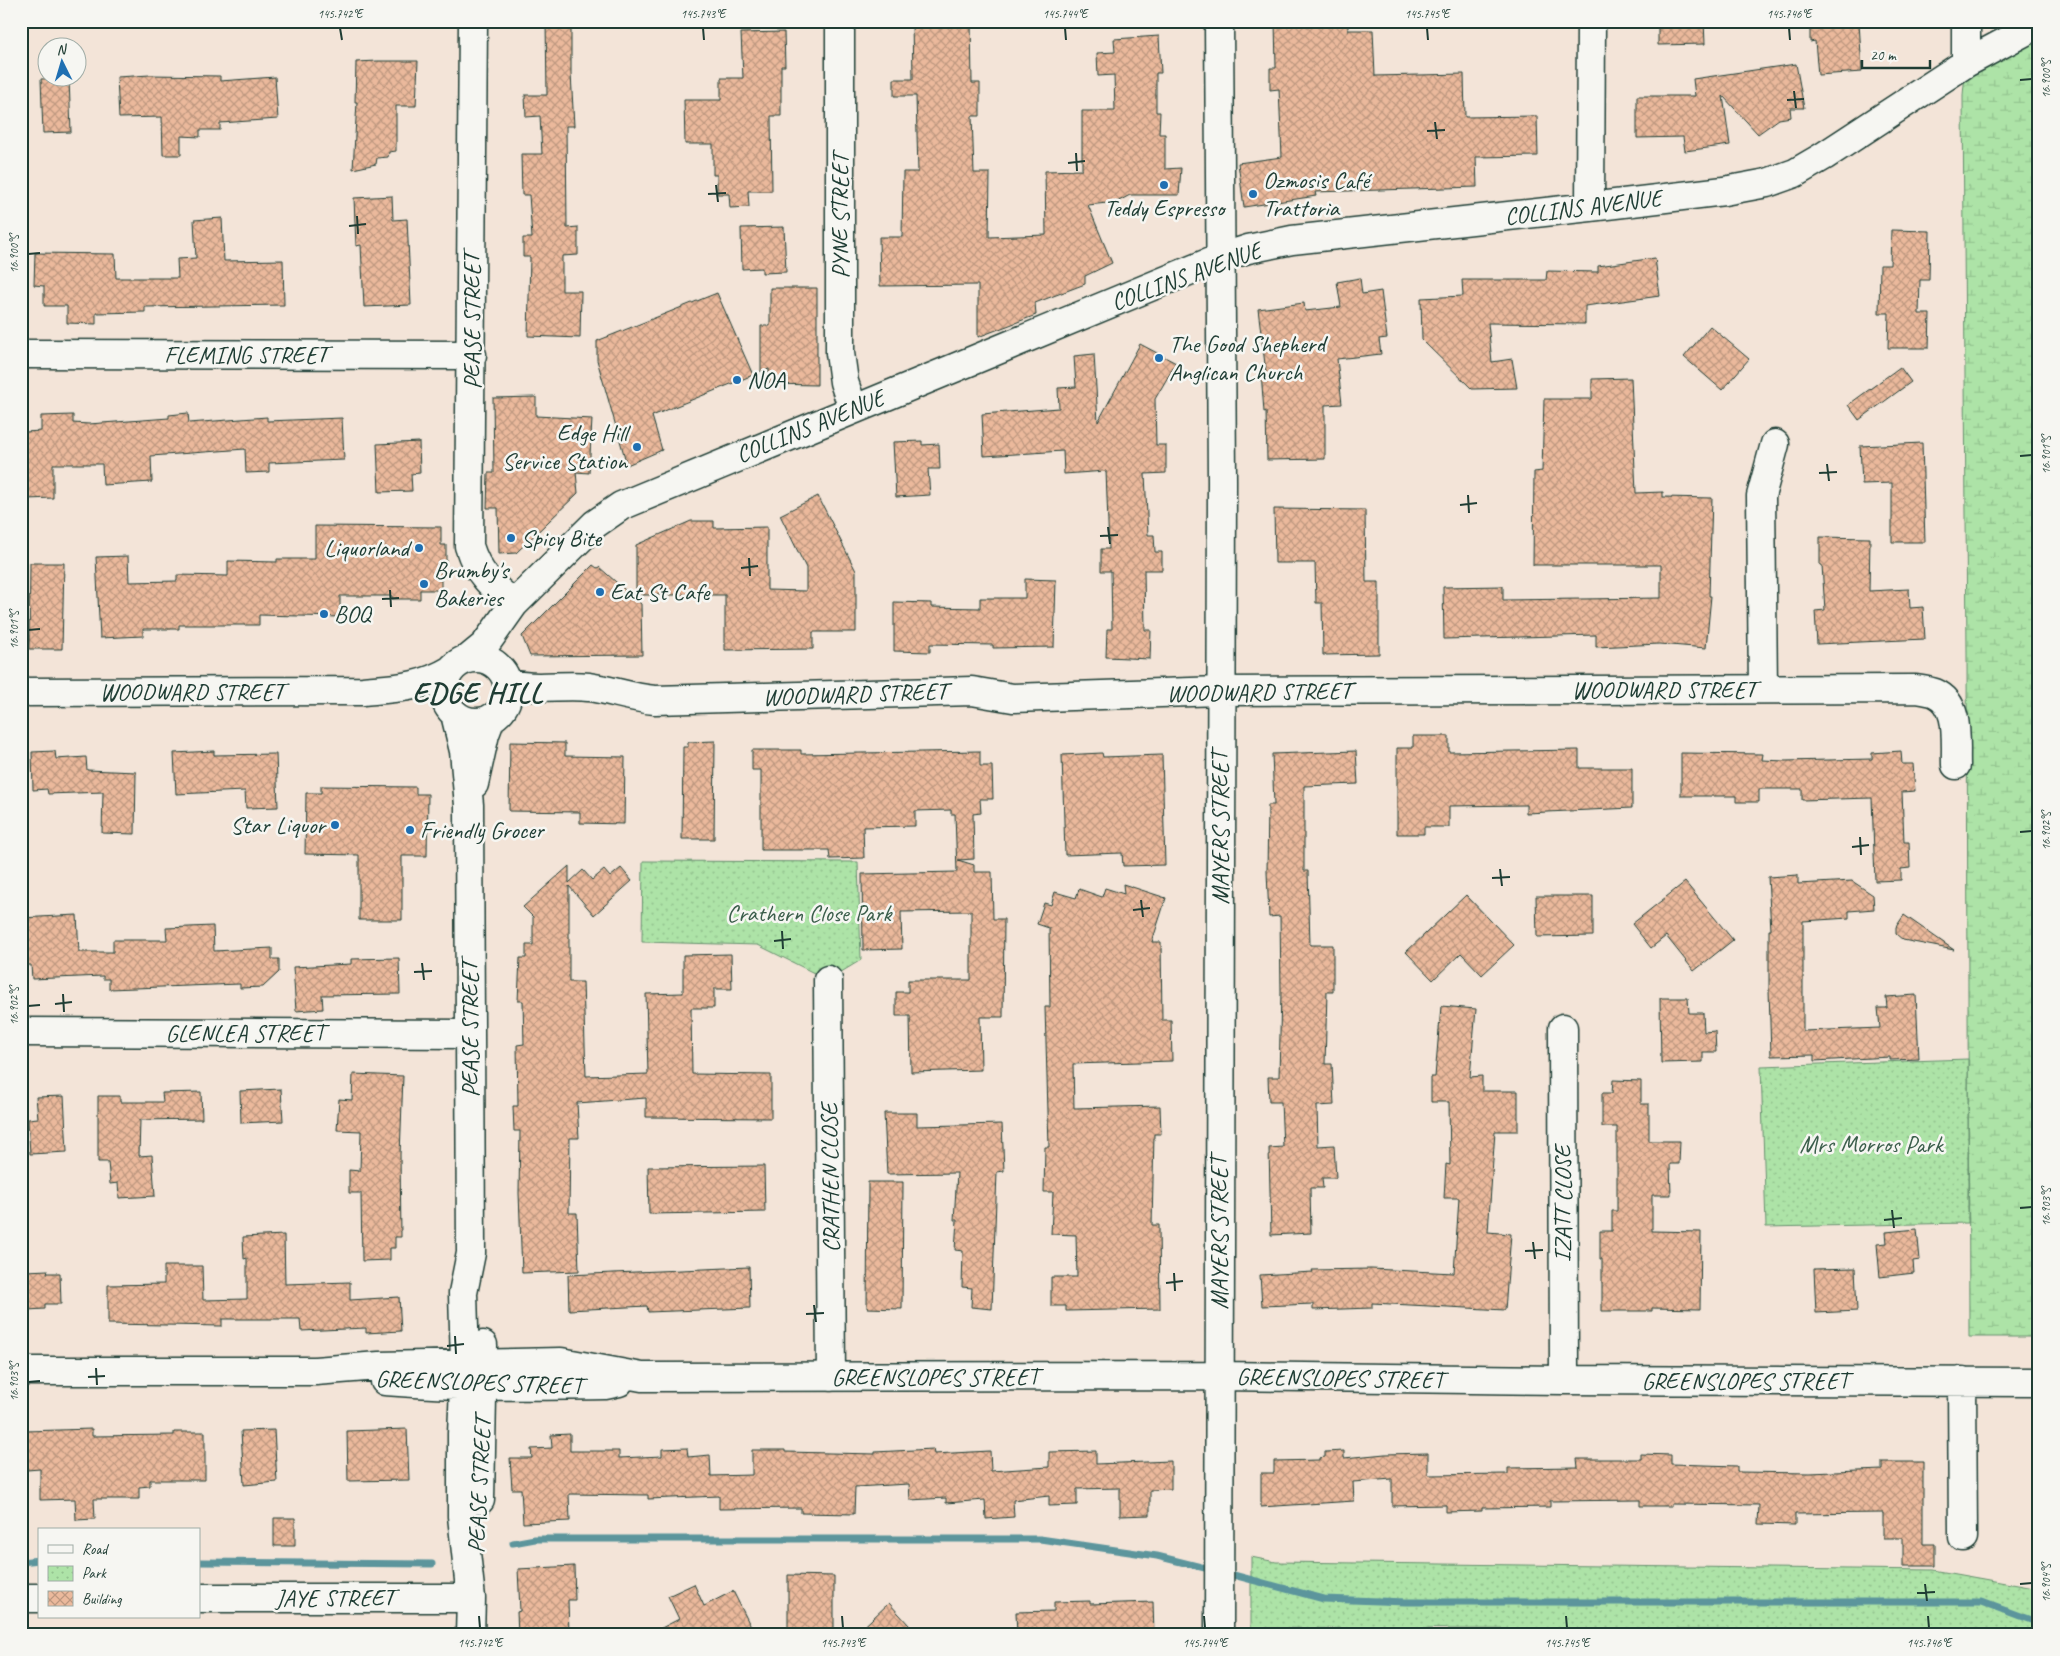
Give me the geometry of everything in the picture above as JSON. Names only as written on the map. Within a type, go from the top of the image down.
[{"type":"street","name":"PEASE STREET","points":[[473,21],[470,546],[474,563],[482,574],[489,583],[514,604]]},
{"type":"street","name":"PYNE STREET","points":[[840,21],[840,353],[844,382],[853,409]]},
{"type":"street","name":"MAYERS STREET","points":[[1219,21],[1222,490],[1219,1635]]},
{"type":"street","points":[[1590,207],[1591,21]]},
{"type":"street","points":[[1966,21],[1966,63]]},
{"type":"street","name":"COLLINS AVENUE","points":[[460,665],[485,645],[514,604],[595,524],[621,506],[1220,258],[1248,249],[1292,240],[1590,207],[1767,183],[1795,173],[1966,63],[2039,24]]},
{"type":"street","name":"FLEMING STREET","points":[[21,354],[472,355]]},
{"type":"street","points":[[1763,689],[1761,496],[1775,444]]},
{"type":"street","points":[[505,678],[497,666],[488,660],[478,658],[460,665],[446,679],[444,690],[446,701],[453,712],[470,721],[491,718],[499,712],[505,703],[508,693],[505,678],[505,640],[514,604]]},
{"type":"street","name":"WOODWARD STREET","points":[[21,692],[363,691],[417,685],[437,678],[460,665]]},
{"type":"street","name":"WOODWARD STREET","points":[[505,678],[523,688],[588,687],[638,699],[654,700],[972,691],[1013,698],[1220,691],[1916,689],[1936,693],[1948,704],[1954,718],[1956,765]]},
{"type":"street","name":"WOODWARD STREET","points":[[363,691],[453,712]]},
{"type":"street","name":"PEASE STREET","points":[[453,712],[464,751],[469,805],[471,1253],[482,1293],[462,1516],[471,1598],[470,1635]]},
{"type":"street","name":"PEASE STREET","points":[[469,805],[485,734],[491,718]]},
{"type":"street","name":"CRATHEN CLOSE","points":[[828,980],[832,1377]]},
{"type":"street","name":"IZATT CLOSE","points":[[1563,1028],[1564,1380]]},
{"type":"street","name":"GLENLEA STREET","points":[[21,1032],[470,1034]]},
{"type":"street","name":"GREENSLOPES STREET","points":[[21,1372],[315,1371],[378,1366],[606,1385],[642,1377],[1219,1376],[2039,1382]]},
{"type":"street","points":[[1962,1381],[1963,1537]]},
{"type":"street","points":[[21,1598],[38,1598]]},
{"type":"street","name":"JAYE STREET","points":[[200,1598],[471,1598]]},
{"type":"green space","points":[[2039,39],[2039,1337],[1969,1337],[1963,95],[1966,63]]},
{"type":"green space","name":"Crathern Close Park","points":[[643,861],[858,862],[861,960],[828,980],[758,945],[642,942]]},
{"type":"green space","name":"Mrs Morros Park","points":[[1968,1059],[1968,1223],[1766,1227],[1761,1066]]},
{"type":"green space","points":[[1251,1557],[1276,1562],[1933,1570],[2039,1589],[2039,1635],[1981,1635],[1981,1631],[1251,1628]]},
{"type":"building","points":[[546,21],[571,21],[571,74],[574,126],[566,126],[567,228],[578,227],[578,255],[562,256],[562,291],[581,291],[580,338],[528,336],[530,257],[523,257],[523,238],[532,238],[529,195],[522,195],[521,154],[542,154],[540,116],[526,117],[525,95],[547,95]]},
{"type":"building","points":[[912,21],[971,21],[972,83],[980,83],[980,116],[972,116],[974,173],[990,173],[989,237],[1046,235],[1045,171],[1082,170],[1082,111],[1115,111],[1114,75],[1098,76],[1097,53],[1115,52],[1114,39],[1159,36],[1161,73],[1156,73],[1156,112],[1160,112],[1159,134],[1165,134],[1165,169],[1181,168],[1179,195],[1130,195],[1117,202],[1088,205],[1112,263],[1085,276],[1085,284],[1035,303],[1036,315],[978,337],[978,285],[880,286],[879,237],[902,237],[903,172],[918,172],[916,96],[894,96],[894,79],[913,79]]},
{"type":"building","points":[[1275,21],[1348,21],[1348,30],[1373,30],[1375,76],[1464,74],[1465,117],[1537,116],[1538,156],[1476,157],[1477,187],[1315,192],[1316,196],[1244,207],[1238,163],[1282,157],[1279,89],[1270,90],[1270,68],[1276,68]]},
{"type":"building","points":[[1658,21],[1704,21],[1705,44],[1658,45]]},
{"type":"building","points":[[1859,22],[1862,72],[1818,75],[1815,41],[1810,42],[1810,25]]},
{"type":"building","points":[[784,32],[785,66],[781,66],[781,116],[771,116],[772,191],[748,191],[749,207],[730,208],[729,194],[717,194],[717,175],[713,175],[713,144],[685,144],[684,100],[721,100],[721,78],[743,78],[741,33]]},
{"type":"building","points":[[418,61],[416,106],[396,106],[396,151],[389,152],[388,157],[377,158],[376,164],[353,169],[357,102],[355,102],[356,62]]},
{"type":"building","points":[[1796,64],[1804,108],[1790,108],[1791,117],[1779,119],[1758,134],[1723,96],[1730,145],[1685,151],[1683,137],[1637,138],[1637,96],[1695,96],[1693,79]]},
{"type":"building","points":[[150,75],[220,76],[220,81],[275,77],[278,119],[220,123],[220,130],[200,130],[200,137],[181,136],[181,155],[163,155],[162,117],[119,118],[117,77]]},
{"type":"building","points":[[41,88],[69,88],[71,132],[43,133]]},
{"type":"building","points":[[392,196],[393,220],[407,219],[411,305],[364,307],[361,245],[356,246],[354,198]]},
{"type":"building","points":[[222,218],[224,261],[283,260],[284,305],[145,307],[145,312],[96,313],[96,324],[67,323],[67,306],[44,306],[44,286],[34,285],[35,253],[115,254],[116,278],[178,278],[177,259],[196,258],[194,220]]},
{"type":"building","points":[[784,227],[786,272],[762,273],[762,268],[742,269],[741,228]]},
{"type":"building","points":[[1891,230],[1930,231],[1929,280],[1920,280],[1919,314],[1930,314],[1929,348],[1888,348],[1889,313],[1879,313],[1880,265],[1890,265]]},
{"type":"building","points":[[1655,258],[1660,296],[1585,306],[1585,324],[1488,323],[1492,362],[1512,359],[1517,388],[1472,389],[1422,340],[1421,298],[1463,296],[1462,280],[1546,280],[1547,271],[1598,272],[1598,266]]},
{"type":"building","points":[[1360,278],[1362,294],[1381,291],[1387,338],[1379,339],[1381,354],[1337,359],[1342,404],[1325,405],[1325,459],[1267,460],[1266,411],[1264,412],[1261,372],[1266,372],[1258,309],[1304,303],[1305,311],[1341,307],[1337,282]]},
{"type":"building","points":[[770,288],[817,288],[817,385],[769,384],[769,369],[761,372],[761,326],[770,326]]},
{"type":"building","points":[[717,293],[753,375],[652,416],[662,450],[627,465],[597,360],[597,341]]},
{"type":"building","points":[[1710,326],[1749,359],[1722,390],[1684,357]]},
{"type":"building","points":[[1140,344],[1176,363],[1155,399],[1156,445],[1166,445],[1166,473],[1145,474],[1148,535],[1154,535],[1155,552],[1162,552],[1162,570],[1144,570],[1145,630],[1151,630],[1150,659],[1106,657],[1107,629],[1112,629],[1111,571],[1101,571],[1101,549],[1109,549],[1106,471],[1064,474],[1063,451],[984,456],[982,414],[1059,408],[1058,388],[1076,387],[1074,356],[1094,354],[1098,422]]},
{"type":"building","points":[[1900,367],[1911,382],[1859,420],[1848,405]]},
{"type":"building","points":[[1631,378],[1636,493],[1663,492],[1663,497],[1712,498],[1709,596],[1711,596],[1706,648],[1659,644],[1596,647],[1596,635],[1444,639],[1443,587],[1503,586],[1503,600],[1661,598],[1661,565],[1533,565],[1534,472],[1542,471],[1544,399],[1592,399],[1592,379]]},
{"type":"building","points":[[536,397],[536,416],[592,419],[589,473],[576,472],[578,493],[516,553],[499,554],[498,508],[487,508],[488,473],[494,473],[493,398]]},
{"type":"building","points":[[188,413],[189,423],[267,417],[267,421],[342,418],[344,460],[269,463],[269,472],[246,473],[245,449],[151,456],[152,482],[103,485],[102,464],[53,464],[53,498],[27,499],[25,432],[41,431],[41,416],[73,415],[73,423],[89,424],[169,418],[169,415]]},
{"type":"building","points":[[922,441],[922,445],[939,444],[940,469],[928,469],[930,495],[896,497],[893,442]]},
{"type":"building","points":[[419,442],[420,473],[411,474],[412,491],[379,492],[377,444]]},
{"type":"building","points":[[1922,443],[1925,542],[1892,542],[1892,483],[1862,484],[1860,446]]},
{"type":"building","points":[[818,496],[856,571],[856,632],[813,632],[813,649],[725,650],[725,595],[636,595],[636,545],[691,521],[714,521],[714,528],[767,527],[767,590],[806,591],[806,568],[780,515]]},
{"type":"building","points":[[1274,509],[1365,510],[1366,582],[1379,582],[1379,654],[1323,655],[1322,603],[1316,603],[1315,563],[1275,563]]},
{"type":"building","points":[[315,526],[441,527],[441,545],[446,545],[446,565],[441,565],[441,590],[420,590],[420,599],[392,599],[392,596],[340,596],[340,617],[259,615],[259,625],[179,625],[179,629],[143,629],[143,636],[100,638],[96,557],[128,556],[129,582],[177,581],[177,575],[228,576],[228,561],[277,562],[277,559],[315,559]]},
{"type":"building","points":[[1820,537],[1870,538],[1869,591],[1909,589],[1910,608],[1923,607],[1925,639],[1817,644],[1815,611],[1825,610],[1822,565],[1820,565]]},
{"type":"building","points":[[30,563],[64,563],[62,649],[29,649]]},
{"type":"building","points":[[593,565],[597,568],[599,567],[641,604],[642,655],[530,656],[522,636]]},
{"type":"building","points":[[1025,579],[1056,580],[1054,647],[993,648],[993,645],[930,644],[930,652],[894,651],[894,602],[931,603],[931,607],[980,608],[980,598],[1025,598]]},
{"type":"building","points":[[1413,736],[1449,736],[1449,752],[1579,750],[1579,768],[1632,768],[1632,808],[1526,813],[1526,805],[1449,806],[1449,827],[1424,827],[1424,834],[1397,834],[1397,748],[1413,748]]},
{"type":"building","points":[[715,741],[714,839],[682,839],[683,747],[688,747],[688,742]]},
{"type":"building","points":[[510,742],[565,743],[565,756],[625,757],[624,824],[580,823],[580,812],[509,811]]},
{"type":"building","points":[[752,750],[801,750],[801,754],[980,751],[980,766],[992,766],[993,799],[980,799],[981,813],[973,814],[974,859],[958,860],[974,865],[974,872],[992,872],[993,919],[1004,919],[1003,1017],[980,1017],[981,1070],[911,1072],[910,1016],[896,1016],[896,992],[908,992],[908,980],[971,980],[971,911],[901,912],[902,949],[863,950],[862,874],[957,872],[955,814],[951,814],[951,810],[915,811],[915,826],[863,827],[864,858],[830,859],[829,850],[761,850],[761,770],[752,770]]},
{"type":"building","points":[[55,751],[56,759],[86,757],[87,770],[136,772],[135,834],[102,833],[103,792],[48,794],[47,789],[33,790],[32,752]]},
{"type":"building","points":[[214,751],[214,755],[276,754],[278,807],[246,808],[245,791],[176,794],[174,753]]},
{"type":"building","points":[[1356,751],[1358,784],[1304,786],[1304,871],[1308,871],[1310,945],[1333,945],[1333,992],[1327,992],[1325,1064],[1332,1064],[1334,1105],[1317,1106],[1318,1146],[1334,1145],[1336,1178],[1322,1178],[1323,1188],[1310,1188],[1311,1233],[1271,1235],[1269,1148],[1283,1147],[1281,1102],[1269,1102],[1268,1077],[1279,1077],[1281,992],[1280,916],[1269,917],[1267,872],[1268,805],[1274,805],[1272,754]]},
{"type":"building","points":[[1901,751],[1902,764],[1913,764],[1915,791],[1902,792],[1904,842],[1909,842],[1910,868],[1901,869],[1901,880],[1875,881],[1872,798],[1802,800],[1802,789],[1759,789],[1759,802],[1736,802],[1736,796],[1681,796],[1681,753],[1763,754],[1762,760],[1785,761],[1872,759],[1872,753]]},
{"type":"building","points":[[1102,753],[1103,757],[1162,755],[1165,865],[1123,866],[1122,853],[1065,855],[1062,755]]},
{"type":"building","points":[[321,786],[416,787],[416,794],[428,794],[427,856],[402,856],[402,920],[359,920],[359,855],[305,854],[306,793],[321,793]]},
{"type":"building","points":[[569,866],[569,883],[583,870],[592,880],[604,870],[610,877],[621,868],[632,881],[594,915],[569,886],[569,982],[583,982],[586,1076],[648,1074],[646,994],[683,993],[683,955],[731,954],[732,989],[714,989],[714,1008],[691,1008],[692,1074],[771,1075],[771,1118],[646,1117],[646,1098],[577,1103],[579,1138],[570,1138],[569,1213],[577,1213],[579,1271],[522,1273],[519,1193],[520,1131],[514,1131],[513,1106],[518,1106],[517,1045],[524,1044],[523,1001],[518,1001],[520,958],[526,958],[526,945],[533,945],[533,917],[523,907]]},
{"type":"building","points":[[1798,875],[1798,884],[1852,881],[1873,895],[1874,909],[1849,911],[1849,918],[1803,921],[1803,1031],[1880,1028],[1878,1008],[1887,1008],[1886,997],[1916,995],[1919,1059],[1890,1060],[1890,1057],[1814,1061],[1814,1055],[1771,1056],[1769,930],[1771,930],[1768,877]]},
{"type":"building","points":[[1685,882],[1733,940],[1694,971],[1666,936],[1651,948],[1632,924]]},
{"type":"building","points":[[1123,884],[1166,898],[1152,942],[1161,942],[1162,1020],[1171,1020],[1172,1061],[1073,1064],[1074,1108],[1160,1106],[1161,1134],[1154,1134],[1152,1225],[1159,1225],[1160,1309],[1066,1311],[1066,1306],[1051,1306],[1051,1277],[1077,1277],[1076,1235],[1051,1234],[1053,1192],[1044,1192],[1045,1147],[1049,1147],[1045,1007],[1050,1007],[1049,928],[1037,924],[1044,903],[1051,905],[1055,892],[1076,898],[1079,889],[1102,897],[1105,888],[1124,894]]},
{"type":"building","points":[[1466,895],[1514,945],[1482,975],[1461,953],[1433,980],[1406,952]]},
{"type":"building","points":[[1536,896],[1593,896],[1593,936],[1537,937]]},
{"type":"building","points":[[77,915],[79,952],[113,952],[113,940],[167,940],[166,928],[213,926],[214,951],[272,948],[272,959],[279,959],[279,972],[263,987],[240,988],[240,984],[109,989],[109,979],[103,979],[103,976],[32,979],[31,965],[21,965],[21,918]]},
{"type":"building","points":[[1904,915],[1954,950],[1903,940],[1896,934],[1896,927]]},
{"type":"building","points":[[399,958],[400,994],[322,995],[323,1009],[296,1011],[293,967],[351,964],[351,959]]},
{"type":"building","points":[[1660,998],[1688,998],[1689,1013],[1703,1013],[1704,1032],[1715,1031],[1716,1052],[1703,1052],[1703,1062],[1661,1063]]},
{"type":"building","points":[[1441,1006],[1476,1009],[1470,1077],[1482,1076],[1482,1091],[1518,1091],[1518,1131],[1495,1131],[1488,1232],[1511,1234],[1505,1310],[1372,1303],[1372,1308],[1313,1310],[1313,1304],[1262,1306],[1260,1275],[1313,1272],[1312,1270],[1371,1269],[1454,1273],[1459,1198],[1444,1198],[1446,1164],[1450,1165],[1449,1102],[1431,1102],[1431,1077],[1435,1077]]},
{"type":"building","points":[[353,1074],[403,1076],[400,1155],[401,1237],[395,1237],[395,1248],[390,1248],[390,1260],[362,1261],[361,1193],[349,1193],[349,1170],[360,1171],[361,1131],[337,1130],[339,1099],[352,1100]]},
{"type":"building","points":[[1613,1080],[1641,1081],[1641,1104],[1649,1104],[1649,1141],[1680,1141],[1679,1164],[1670,1164],[1671,1195],[1652,1195],[1652,1231],[1701,1232],[1700,1309],[1652,1308],[1652,1311],[1602,1311],[1600,1231],[1612,1231],[1612,1211],[1617,1211],[1617,1127],[1602,1127],[1602,1093],[1612,1093]]},
{"type":"building","points":[[281,1089],[283,1121],[241,1123],[240,1091]]},
{"type":"building","points":[[201,1092],[202,1119],[140,1120],[139,1156],[152,1155],[155,1196],[119,1198],[118,1183],[110,1184],[108,1162],[98,1162],[98,1096],[120,1096],[120,1102],[163,1102],[162,1093]]},
{"type":"building","points":[[64,1096],[67,1152],[30,1154],[28,1119],[38,1118],[36,1097]]},
{"type":"building","points":[[884,1113],[917,1113],[917,1126],[1002,1124],[1004,1171],[997,1172],[992,1309],[971,1307],[972,1288],[962,1287],[963,1251],[955,1250],[957,1220],[954,1220],[957,1173],[887,1174]]},
{"type":"building","points":[[764,1166],[765,1212],[649,1214],[648,1167]]},
{"type":"building","points":[[868,1182],[903,1182],[902,1309],[867,1308]]},
{"type":"building","points":[[1917,1229],[1920,1260],[1913,1261],[1914,1273],[1880,1277],[1877,1244],[1887,1243],[1886,1232]]},
{"type":"building","points":[[284,1235],[285,1284],[350,1282],[350,1300],[399,1297],[401,1331],[366,1333],[366,1328],[301,1331],[300,1319],[222,1319],[222,1326],[108,1324],[108,1285],[164,1284],[164,1266],[202,1266],[203,1300],[247,1299],[247,1258],[244,1259],[243,1237]]},
{"type":"building","points":[[749,1267],[750,1308],[648,1312],[647,1306],[569,1310],[568,1275]]},
{"type":"building","points":[[1855,1268],[1857,1311],[1816,1313],[1814,1269]]},
{"type":"building","points":[[48,1270],[47,1273],[60,1273],[61,1304],[45,1304],[45,1309],[27,1310],[26,1271]]},
{"type":"building","points":[[92,1429],[92,1436],[174,1435],[174,1432],[205,1432],[205,1480],[150,1480],[150,1486],[139,1487],[139,1499],[94,1499],[95,1519],[76,1520],[75,1499],[40,1500],[40,1469],[27,1470],[26,1431]]},
{"type":"building","points":[[407,1429],[409,1480],[348,1481],[347,1431]]},
{"type":"building","points":[[274,1430],[277,1482],[244,1485],[241,1431]]},
{"type":"building","points":[[570,1434],[570,1451],[619,1451],[619,1458],[662,1456],[662,1449],[687,1448],[688,1457],[710,1455],[711,1476],[752,1475],[752,1450],[875,1454],[875,1452],[933,1449],[934,1454],[990,1451],[991,1471],[1049,1467],[1049,1452],[1096,1451],[1096,1464],[1171,1461],[1171,1489],[1150,1490],[1150,1515],[1120,1516],[1120,1488],[1077,1489],[1077,1505],[1049,1506],[1049,1496],[1013,1500],[1014,1517],[986,1519],[985,1500],[946,1503],[946,1498],[910,1500],[909,1484],[855,1487],[854,1514],[801,1513],[801,1508],[719,1509],[719,1496],[648,1499],[648,1495],[569,1494],[570,1521],[523,1523],[521,1489],[512,1489],[510,1458],[532,1458],[531,1449],[552,1448],[551,1435]]},
{"type":"building","points":[[1344,1451],[1344,1458],[1385,1454],[1428,1453],[1428,1475],[1508,1474],[1508,1468],[1578,1467],[1577,1459],[1641,1459],[1641,1454],[1671,1455],[1671,1464],[1737,1466],[1737,1472],[1810,1473],[1882,1470],[1882,1462],[1923,1462],[1923,1544],[1935,1544],[1935,1566],[1903,1566],[1903,1538],[1883,1538],[1883,1513],[1795,1514],[1795,1525],[1758,1524],[1759,1505],[1671,1504],[1671,1506],[1640,1506],[1640,1500],[1550,1501],[1550,1507],[1482,1508],[1482,1511],[1446,1512],[1446,1505],[1392,1506],[1392,1479],[1353,1482],[1354,1501],[1261,1507],[1261,1473],[1274,1473],[1274,1461],[1319,1460],[1319,1458],[1325,1457],[1325,1452]]},
{"type":"building","points":[[274,1518],[295,1518],[295,1546],[274,1546]]},
{"type":"building","points":[[574,1566],[575,1600],[568,1600],[569,1635],[518,1635],[517,1612],[520,1611],[518,1569]]},
{"type":"building","points":[[788,1575],[834,1576],[834,1635],[788,1635]]},
{"type":"building","points":[[694,1584],[704,1606],[733,1591],[755,1635],[648,1635],[679,1619],[668,1596]]},
{"type":"building","points":[[1090,1601],[1090,1604],[1153,1602],[1154,1635],[1017,1635],[1016,1612],[1054,1611],[1054,1602]]},
{"type":"building","points":[[889,1603],[918,1635],[855,1635]]},
{"type":"waterway","points":[[513,1543],[535,1539],[1040,1539],[1157,1556],[1213,1570]]},
{"type":"waterway","points":[[21,1562],[38,1560]]},
{"type":"waterway","points":[[200,1562],[432,1564]]},
{"type":"waterway","points":[[1226,1573],[1324,1599],[1406,1602],[1982,1602],[2039,1623]]},
{"type":"place","name":"Teddy Espresso","points":[[1164,185]]},
{"type":"place","name":"Ozmosis Café Trattoria","points":[[1253,194]]},
{"type":"place","name":"The Good Shepherd Anglican Church","points":[[1159,358]]},
{"type":"place","name":"NOA","points":[[737,380]]},
{"type":"place","name":"Edge Hill Service Station","points":[[637,447]]},
{"type":"place","name":"Spicy Bite","points":[[511,538]]},
{"type":"place","name":"Liquorland","points":[[419,548]]},
{"type":"place","name":"Brumby's Bakeries","points":[[424,584]]},
{"type":"place","name":"Eat St Cafe","points":[[600,592]]},
{"type":"place","name":"BOQ","points":[[324,614]]},
{"type":"place","name":"Star Liquor","points":[[335,825]]},
{"type":"place","name":"Friendly Grocer","points":[[410,830]]},
{"type":"district","name":"EDGE HILL","points":[[478,692]]}]
